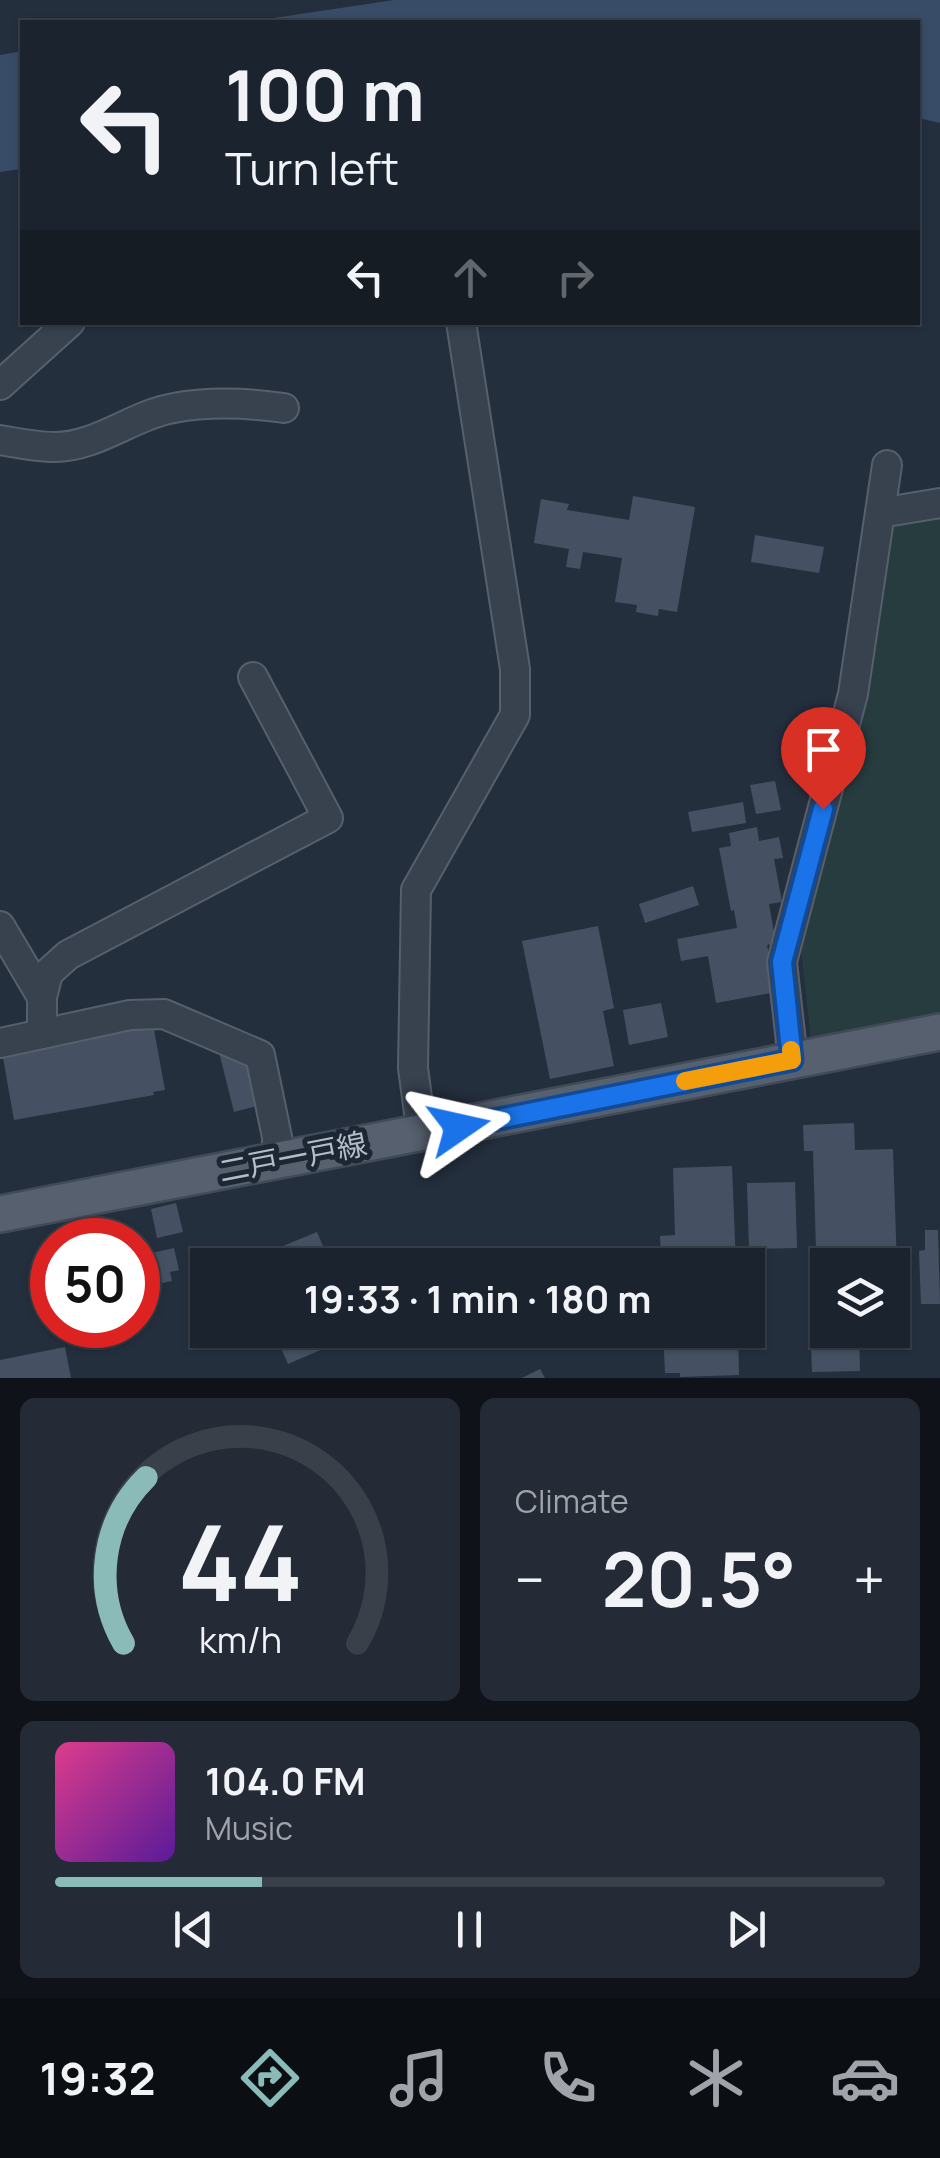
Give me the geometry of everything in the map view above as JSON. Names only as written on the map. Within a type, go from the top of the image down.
[{"type":"main road","name":"二戸一戸線","points":[[0,1214],[940,1032]]},
{"type":"street","points":[[0,385],[67,325]]},
{"type":"street","points":[[422,1135],[413,1068],[416,890],[516,715],[515,670],[461,325]]},
{"type":"street","points":[[0,440],[56,447],[87,441],[173,408],[242,403],[284,408]]},
{"type":"street","points":[[792,1060],[782,962],[853,694],[887,465]]},
{"type":"street","points":[[880,513],[940,503]]},
{"type":"street","points":[[42,1034],[42,997],[48,974],[68,955],[328,818],[254,677]]},
{"type":"street","points":[[0,926],[42,997]]},
{"type":"street","points":[[0,1043],[130,1015],[164,1014],[260,1054],[277,1161]]},
{"type":"green space","points":[[940,488],[940,1015],[811,1041],[801,949],[882,502]]},
{"type":"water","points":[[394,0],[940,0],[940,123],[920,118],[920,20],[260,20]]},
{"type":"water","points":[[20,51],[20,169],[0,172],[0,55]]},
{"type":"building","points":[[633,496],[695,507],[677,612],[659,609],[658,616],[636,612],[637,605],[615,602],[622,558],[583,552],[580,569],[566,567],[569,549],[534,543],[541,499],[569,504],[567,510],[629,520]]},
{"type":"building","points":[[755,535],[824,547],[819,573],[751,562]]},
{"type":"building","points":[[775,781],[781,810],[756,814],[750,785]]},
{"type":"building","points":[[743,802],[746,823],[692,832],[688,812]]},
{"type":"building","points":[[757,827],[759,841],[779,837],[783,858],[774,859],[782,902],[769,904],[776,943],[767,945],[776,992],[716,1003],[708,956],[681,961],[677,939],[737,928],[719,848],[731,846],[729,833]]},
{"type":"building","points":[[693,886],[699,905],[645,923],[639,904]]},
{"type":"building","points":[[598,926],[614,1008],[603,1011],[614,1066],[550,1079],[522,941]]},
{"type":"building","points":[[661,1003],[668,1037],[629,1045],[623,1010]]},
{"type":"building","points":[[153,1024],[165,1090],[14,1120],[2,1052]]},
{"type":"building","points":[[242,1046],[257,1106],[234,1112],[219,1052]]},
{"type":"building","points":[[854,1123],[855,1150],[893,1149],[896,1248],[816,1248],[813,1151],[804,1151],[803,1125]]},
{"type":"building","points":[[732,1166],[735,1248],[660,1248],[660,1236],[675,1235],[673,1168]]},
{"type":"building","points":[[795,1182],[797,1248],[749,1248],[747,1183]]},
{"type":"building","points":[[176,1203],[183,1232],[160,1237],[160,1218],[153,1218],[151,1209]]},
{"type":"building","points":[[925,1230],[938,1230],[940,1304],[921,1304],[919,1251],[925,1250]]},
{"type":"building","points":[[317,1232],[324,1248],[278,1248]]},
{"type":"building","points":[[174,1248],[179,1270],[170,1272],[172,1281],[160,1283],[160,1251]]},
{"type":"building","points":[[65,1348],[71,1378],[0,1378],[0,1360]]},
{"type":"building","points":[[281,1348],[325,1348],[288,1364]]},
{"type":"building","points":[[664,1348],[738,1348],[739,1375],[680,1377],[680,1373],[665,1373]]},
{"type":"building","points":[[811,1348],[859,1348],[860,1371],[812,1372]]},
{"type":"building","points":[[540,1369],[545,1378],[522,1378]]},
{"type":"slow traffic","points":[[685,1081],[792,1060],[791,1050]]},
{"type":"route","points":[[459,1127],[792,1060],[782,962],[823,809]]}]
